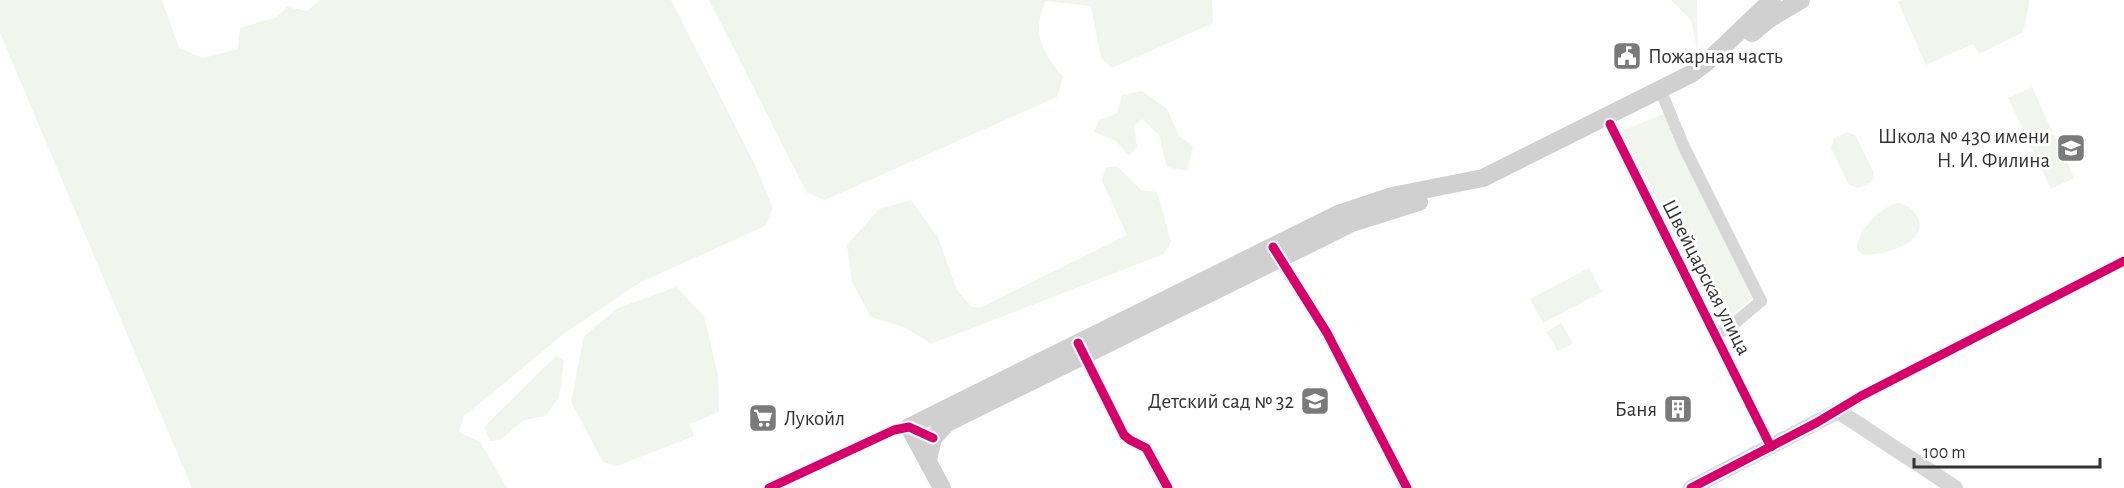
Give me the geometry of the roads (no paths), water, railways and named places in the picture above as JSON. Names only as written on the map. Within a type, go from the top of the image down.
[{"type":"main road","points":[[942,488],[909,427],[1082,349],[1276,253],[1385,211],[1472,192],[1610,123],[1662,94],[1707,62],[1772,0]]},
{"type":"main road","points":[[1276,253],[1338,214],[1374,201],[1483,178],[1712,72],[1769,19],[1801,0]]},
{"type":"main road","points":[[928,460],[933,438],[948,423],[1082,349]]},
{"type":"street","name":"Швейцарская улица","points":[[1662,94],[1684,147],[1761,301],[1729,328],[1716,334]]},
{"type":"street","name":"Швейцарская улица","points":[[1610,123],[1771,447]]},
{"type":"street","points":[[1276,253],[1327,333],[1407,488]]},
{"type":"street","points":[[1691,488],[1838,411],[1861,396],[2124,261]]},
{"type":"street","points":[[1082,349],[1124,435],[1146,448],[1168,488]]},
{"type":"street","points":[[1838,411],[1955,488]]},
{"type":"street","points":[[769,488],[894,430],[909,427],[933,438]]},
{"type":"place","name":"Пожарная часть","points":[[1627,56]]},
{"type":"place","name":"Школа № 430 имени Н. И. Филина","points":[[2071,148]]},
{"type":"place","name":"Детский сад № 32","points":[[1315,401]]},
{"type":"place","name":"Баня","points":[[1678,409]]},
{"type":"place","name":"Лукойл","points":[[763,418]]}]
